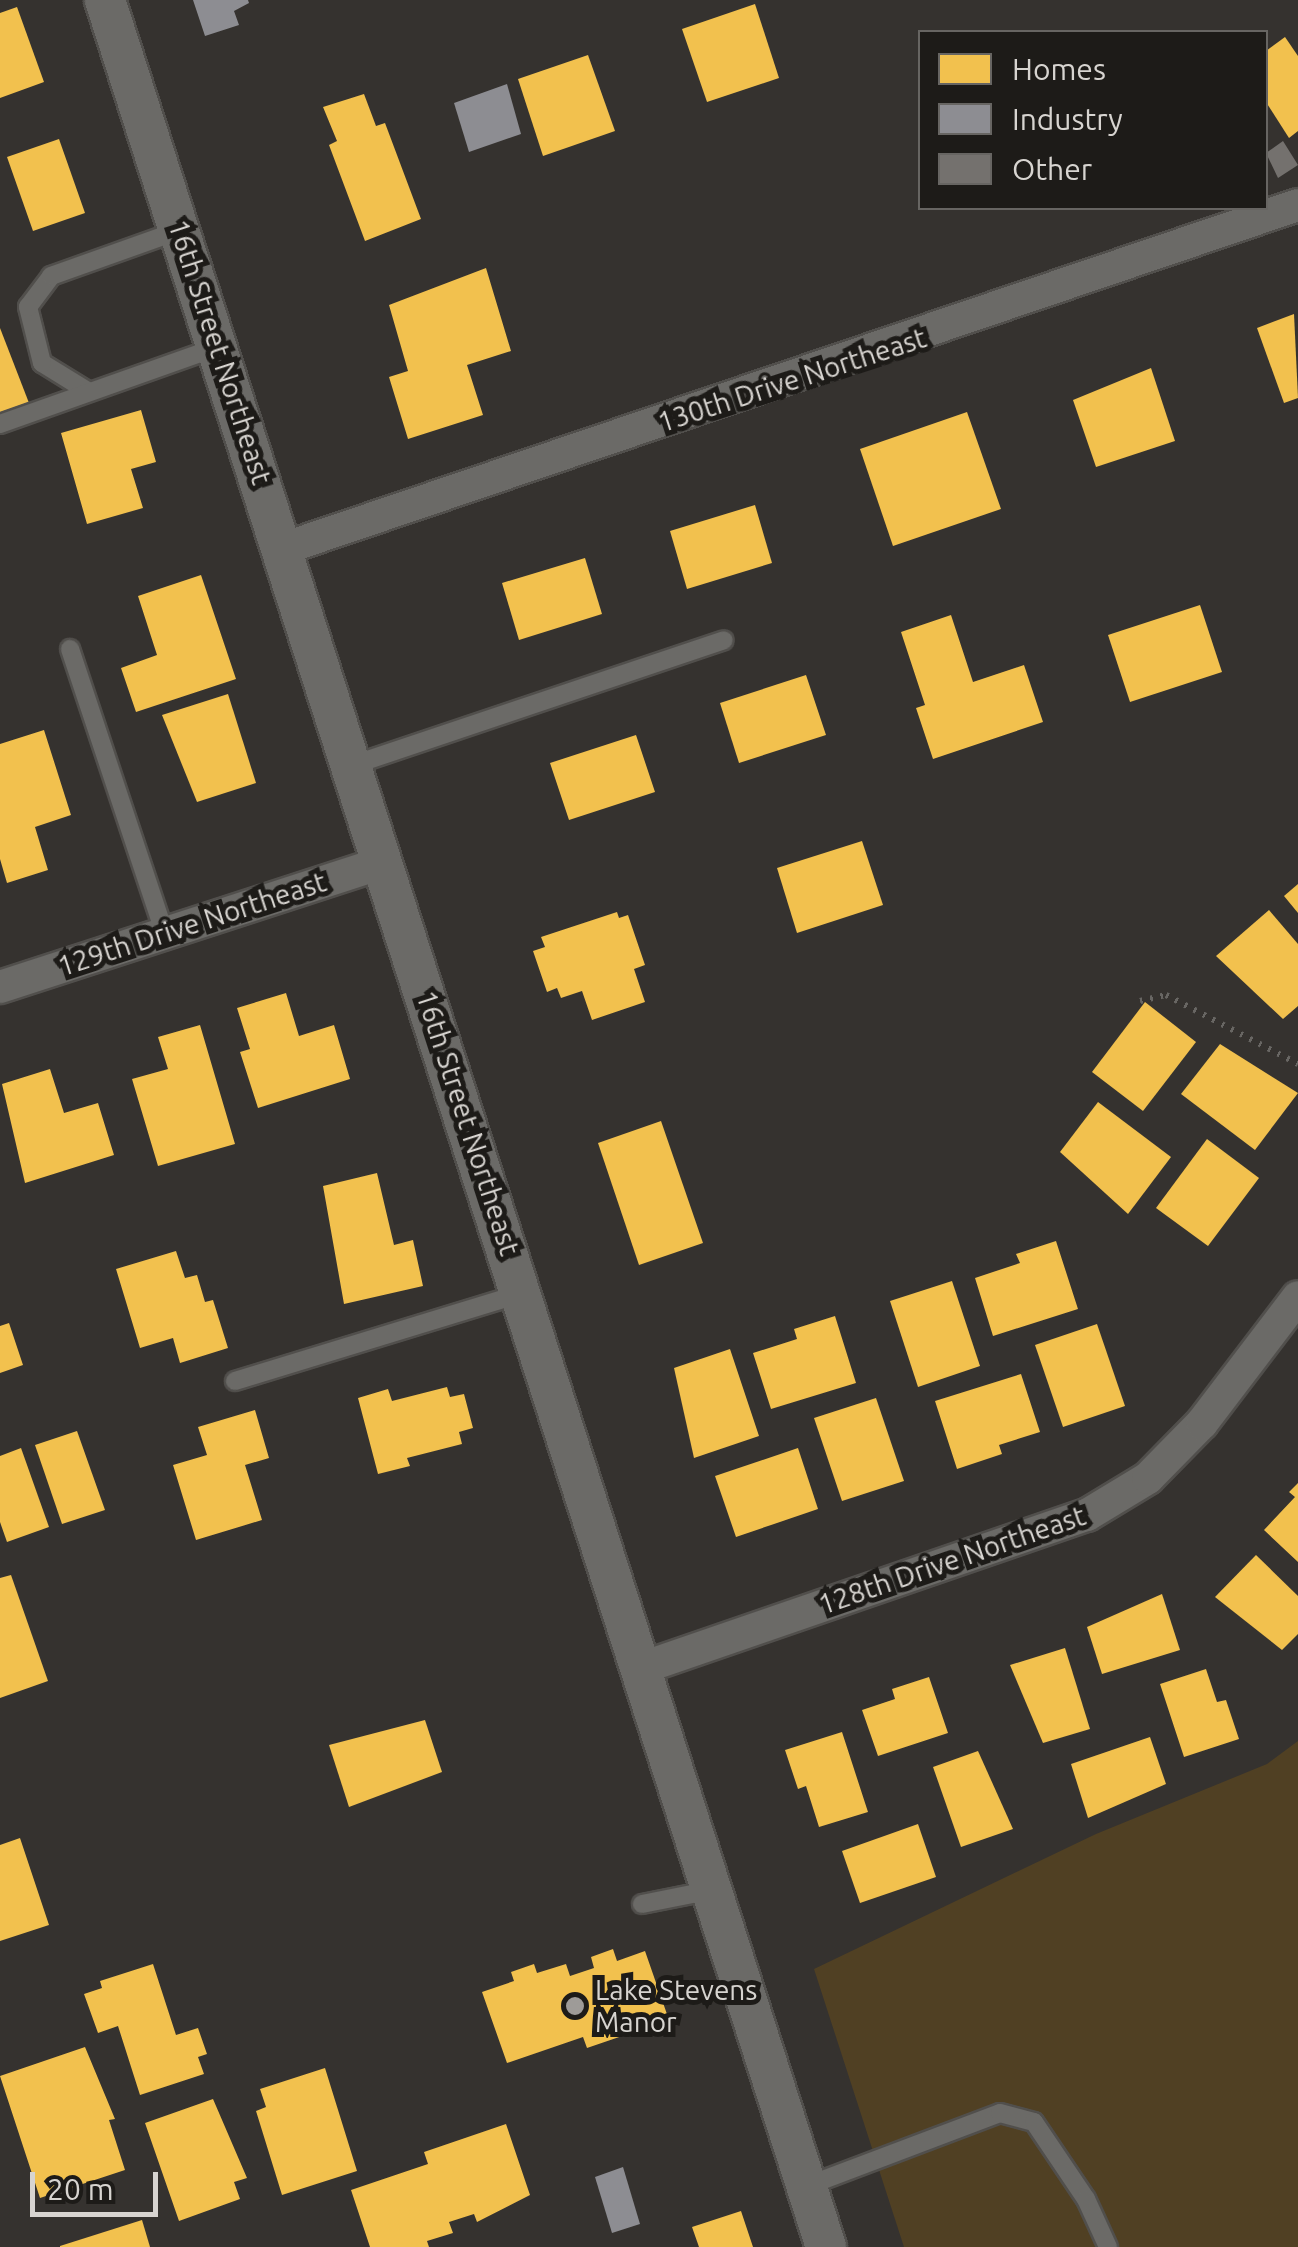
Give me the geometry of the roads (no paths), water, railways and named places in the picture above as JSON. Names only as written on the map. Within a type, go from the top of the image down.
[{"type":"street","name":"16th Street Northeast","points":[[105,0],[284,548],[826,2247]]},
{"type":"street","name":"130th Drive Northeast","points":[[284,548],[1298,205]]},
{"type":"street","name":"129th Drive Northeast","points":[[0,987],[384,862]]},
{"type":"street","name":"128th Drive Northeast","points":[[642,1668],[1087,1515],[1148,1478],[1202,1423],[1298,1297]]},
{"type":"lane","points":[[89,392],[42,363],[28,307],[51,276],[180,230]]},
{"type":"lane","points":[[0,424],[219,346]]},
{"type":"lane","points":[[353,765],[724,640]]},
{"type":"lane","points":[[70,649],[165,934]]},
{"type":"lane","points":[[235,1381],[522,1292]]},
{"type":"lane","points":[[642,1904],[713,1890]]},
{"type":"lane","points":[[806,2186],[1000,2113],[1034,2122],[1086,2199],[1108,2247]]},
{"type":"place","name":"Lake Stevens Manor","points":[[575,2006]]}]
